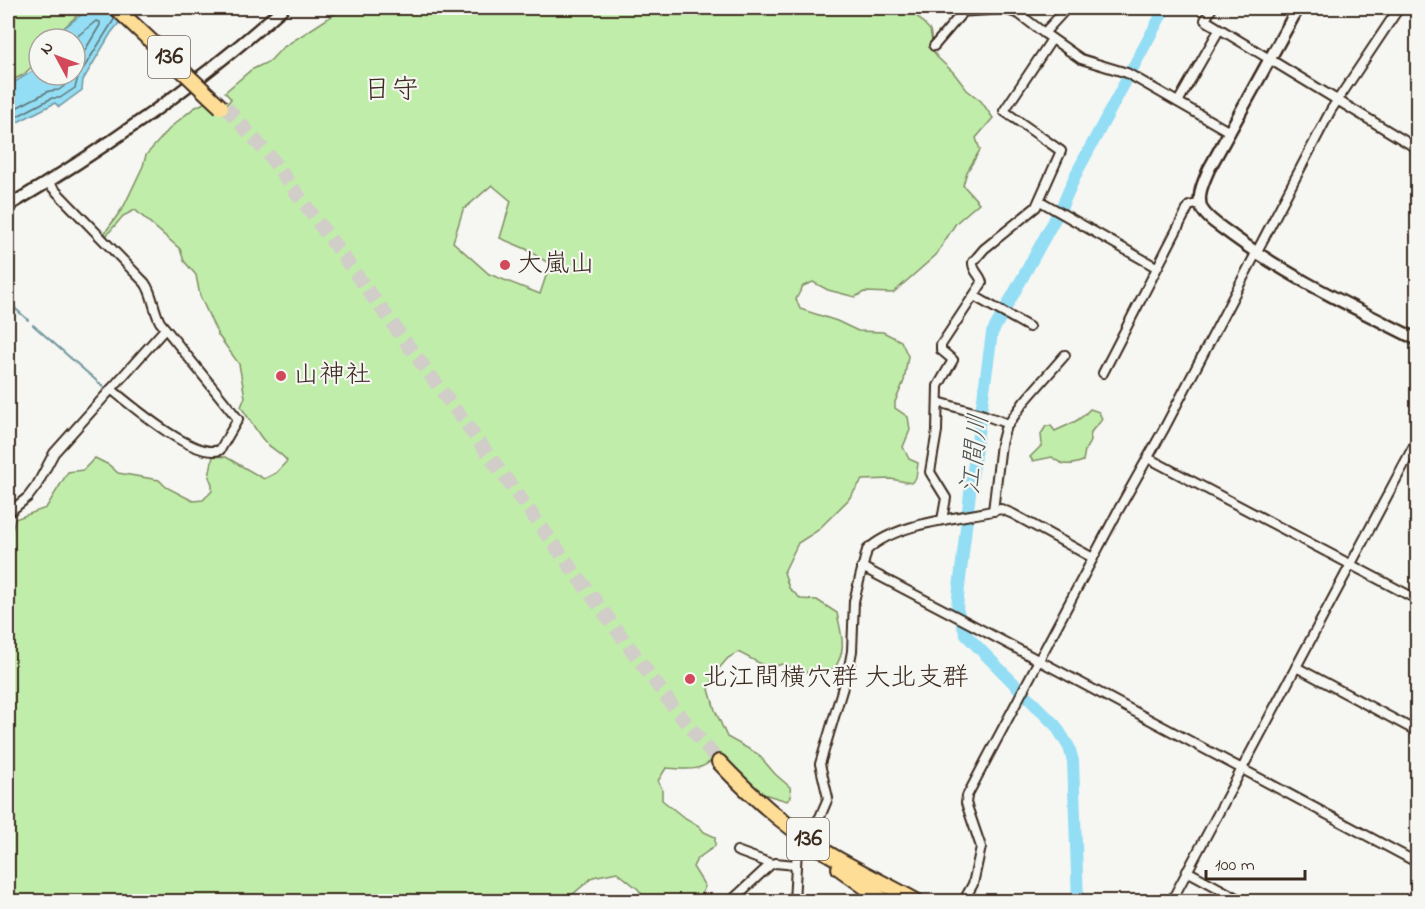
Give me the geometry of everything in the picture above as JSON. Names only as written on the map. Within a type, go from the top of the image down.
[{"type":"highway","name":"136","points":[[116,8],[224,107],[121,8]]},
{"type":"highway","name":"136","points":[[886,902],[779,821],[717,764],[812,843],[918,902]]},
{"type":"main road","points":[[8,206],[82,161],[185,90],[283,8]]},
{"type":"main road","points":[[1298,8],[1228,131],[1209,169],[1200,192],[1200,202],[1210,218],[1257,254],[1418,340]]},
{"type":"street","points":[[938,8],[963,12],[1005,9],[1018,14],[1081,59],[1130,75],[1228,131]]},
{"type":"street","points":[[1044,33],[1067,8]]},
{"type":"street","points":[[1212,8],[1205,20],[1219,30],[1418,149]]},
{"type":"street","points":[[963,902],[973,885],[981,847],[966,803],[967,796],[1337,100],[1399,8]]},
{"type":"street","points":[[934,46],[963,12]]},
{"type":"street","points":[[1178,102],[1219,30]]},
{"type":"street","points":[[942,520],[946,498],[930,472],[937,431],[938,386],[953,360],[941,350],[941,345],[982,281],[972,264],[975,259],[1040,201],[1061,151],[1004,111],[1052,39]]},
{"type":"street","points":[[47,182],[145,282],[151,294],[154,310],[165,329],[238,418],[220,450],[205,450],[159,428],[111,389]]},
{"type":"street","points":[[1040,201],[1156,267]]},
{"type":"street","points":[[1103,373],[1189,206],[1200,202]]},
{"type":"street","points":[[974,296],[1029,327]]},
{"type":"street","points":[[8,513],[33,492],[54,453],[165,329]]},
{"type":"street","points":[[993,511],[1001,444],[1008,424],[1065,355]]},
{"type":"street","points":[[938,402],[1008,424]]},
{"type":"street","points":[[1171,902],[1418,438]]},
{"type":"street","points":[[1148,458],[1418,600]]},
{"type":"street","points":[[807,835],[820,817],[828,798],[820,764],[851,659],[855,601],[865,554],[870,547],[913,526],[1000,509],[1006,510],[1093,558]]},
{"type":"street","points":[[862,567],[1418,863]]},
{"type":"street","points":[[1296,668],[1417,730]]},
{"type":"street","points":[[794,902],[797,849],[800,843]]},
{"type":"street","points":[[737,851],[772,864],[796,865]]},
{"type":"street","points":[[730,902],[772,864]]},
{"type":"street","points":[[1187,871],[1245,902]]},
{"type":"green space","points":[[8,8],[85,8],[65,27],[27,27],[27,71],[8,82]]},
{"type":"green space","points":[[344,8],[916,8],[915,14],[930,30],[937,57],[967,90],[981,101],[993,118],[976,138],[980,150],[967,172],[963,185],[979,203],[956,223],[936,255],[893,293],[864,292],[855,297],[828,290],[813,282],[803,286],[796,299],[800,309],[837,321],[858,331],[883,332],[901,341],[908,356],[904,381],[895,402],[895,408],[908,417],[910,430],[903,447],[909,459],[918,463],[916,478],[911,483],[891,479],[862,480],[848,500],[817,531],[798,543],[784,572],[789,588],[801,599],[817,600],[837,613],[842,635],[842,648],[834,669],[812,674],[782,664],[769,668],[738,652],[728,658],[715,673],[709,689],[727,737],[758,754],[790,787],[791,797],[787,801],[757,792],[719,756],[698,768],[666,768],[658,781],[662,789],[662,800],[704,832],[715,837],[715,846],[697,859],[693,867],[705,886],[700,900],[647,901],[638,889],[617,872],[593,877],[565,901],[8,902],[8,545],[15,519],[46,508],[68,472],[83,470],[95,458],[118,473],[159,480],[166,487],[193,501],[203,500],[212,491],[209,477],[213,456],[226,457],[264,479],[276,473],[287,461],[264,440],[241,407],[245,397],[239,364],[218,335],[200,296],[196,275],[184,261],[180,249],[135,210],[123,216],[106,236],[104,234],[124,206],[146,155],[172,126],[194,108],[208,101],[220,112],[231,99],[225,92],[251,70],[270,61],[282,48]],"holes":[[[492,185],[511,201],[500,238],[526,249],[550,264],[540,294],[489,274],[453,242],[463,210]]]},
{"type":"green space","points":[[1090,409],[1099,412],[1102,419],[1091,433],[1091,440],[1085,450],[1083,461],[1066,464],[1052,457],[1033,461],[1030,457],[1042,445],[1041,434],[1046,426],[1051,426],[1055,431],[1078,420]]},
{"type":"water","points":[[90,8],[131,8],[111,33],[87,73],[87,27],[65,27]]},
{"type":"water","points":[[27,75],[27,87],[82,87],[82,90],[59,107],[55,103],[8,127],[8,86]]},
{"type":"waterway","name":"江間川","points":[[1078,902],[1073,761],[1069,747],[1056,726],[966,635],[957,609],[958,597],[992,333],[1062,206],[1077,172],[1165,8]]},
{"type":"waterway","points":[[8,302],[28,320]]},
{"type":"waterway","points":[[33,325],[107,390]]},
{"type":"tunnel","points":[[226,107],[271,158],[674,708],[719,762]]},
{"type":"place","name":"大嵐山","points":[[505,265]]},
{"type":"place","name":"山神社","points":[[281,376]]},
{"type":"place","name":"北江間横穴群 大北支群","points":[[690,679]]},
{"type":"district","name":"日守","points":[[391,91]]}]
